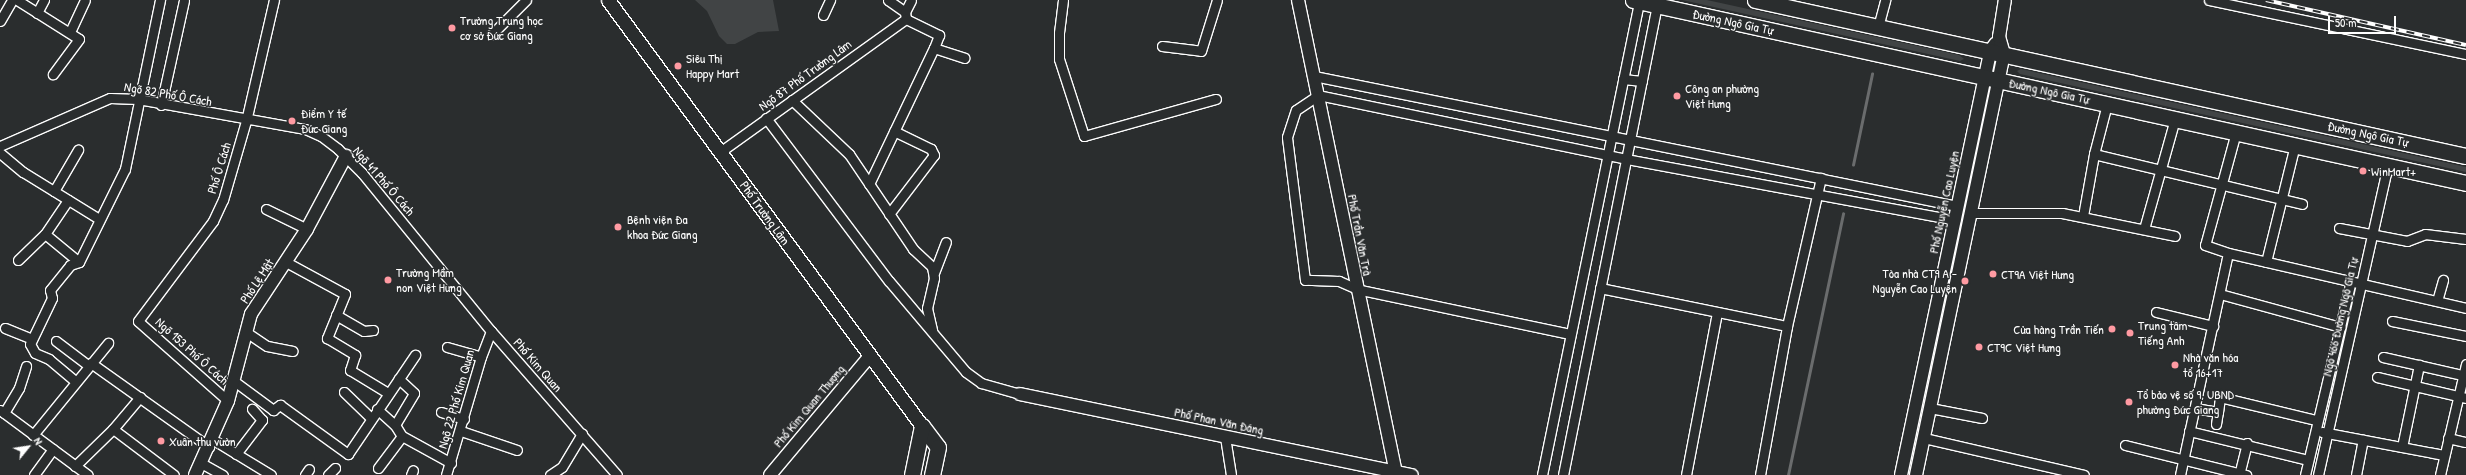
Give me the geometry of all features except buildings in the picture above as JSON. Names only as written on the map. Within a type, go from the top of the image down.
[{"type":"main road","name":"Phố Trường Lâm","points":[[608,0],[922,426]]},
{"type":"main road","name":"Đường Ngô Gia Tự","points":[[1755,0],[2466,156]]},
{"type":"main road","name":"Đường Ngô Gia Tự","points":[[1636,1],[2466,183]]},
{"type":"main road","points":[[912,475],[922,426]]},
{"type":"main road","points":[[922,426],[938,447],[932,475]]},
{"type":"street","points":[[0,21],[12,0]]},
{"type":"street","points":[[17,0],[79,39],[53,74]]},
{"type":"street","points":[[37,13],[44,0]]},
{"type":"street","points":[[70,32],[85,0]]},
{"type":"street","points":[[76,381],[50,359],[35,353],[30,344],[52,298],[50,290],[70,265],[79,262],[125,169],[138,99],[160,0]]},
{"type":"street","points":[[162,105],[184,0]]},
{"type":"street","name":"Phố Ô Cách","points":[[138,321],[217,214],[226,193],[246,121],[274,0]]},
{"type":"street","points":[[492,34],[526,0]]},
{"type":"street","points":[[823,15],[830,0]]},
{"type":"street","points":[[869,184],[939,35],[906,15],[888,0]]},
{"type":"street","points":[[906,15],[911,0]]},
{"type":"street","points":[[1063,0],[1059,34],[1059,59],[1084,136],[1216,98]]},
{"type":"street","points":[[1162,46],[1201,51],[1217,0]]},
{"type":"street","name":"Phố Trần Văn Trà","points":[[1298,0],[1396,473]]},
{"type":"street","points":[[1878,27],[1885,0]]},
{"type":"street","points":[[1997,53],[2005,0]]},
{"type":"street","points":[[2209,0],[2466,54]]},
{"type":"street","points":[[1542,475],[1623,79],[1636,1]]},
{"type":"street","points":[[1563,475],[1657,5]]},
{"type":"street","name":"Ngõ 87 Phố Trường Lâm","points":[[720,152],[906,15]]},
{"type":"street","points":[[934,48],[964,58]]},
{"type":"street","name":"Phố Nguyễn Cao Luyện","points":[[1916,475],[1971,213],[1997,53]]},
{"type":"street","points":[[1314,76],[1957,206]]},
{"type":"street","name":"Phố Nguyễn Cao Luyện","points":[[1901,475],[1957,206],[1992,78]]},
{"type":"street","points":[[1623,79],[1642,81]]},
{"type":"street","points":[[1570,334],[1357,289],[1339,281],[1305,280],[1287,136],[1296,110],[1318,94],[1626,159],[1818,193],[1955,220]]},
{"type":"street","name":"Ngõ 82 Phố Ô Cách","points":[[0,146],[110,98],[138,99],[246,121]]},
{"type":"street","points":[[792,100],[848,154],[913,249],[932,267],[934,273]]},
{"type":"street","points":[[2083,216],[2094,154],[2107,104]]},
{"type":"street","points":[[766,118],[886,277],[932,332],[976,380],[1020,394]]},
{"type":"street","points":[[2144,229],[2175,119]]},
{"type":"street","name":"Ngõ 41 Phố Ô Cách","points":[[246,121],[305,129],[321,136],[346,156],[441,270]]},
{"type":"street","points":[[889,214],[934,155],[931,148],[894,132]]},
{"type":"street","points":[[2236,132],[2205,245],[2228,253],[2466,307]]},
{"type":"street","points":[[2266,262],[2294,145]]},
{"type":"street","points":[[54,191],[78,150]]},
{"type":"street","points":[[0,153],[5,160],[99,219]]},
{"type":"street","points":[[2094,154],[2161,171],[2222,183],[2302,204]]},
{"type":"street","name":"Phố Lệ Mật","points":[[195,475],[228,401],[246,332],[257,303],[307,229],[346,156]]},
{"type":"street","name":"Ngõ 466 Đường Ngô Gia Tự","points":[[2318,475],[2326,433],[2388,165]]},
{"type":"street","points":[[1760,475],[1787,326],[1821,178]]},
{"type":"street","points":[[18,260],[45,234],[68,200]]},
{"type":"street","points":[[266,209],[307,229]]},
{"type":"street","points":[[1971,213],[2050,212],[2083,216],[2175,236]]},
{"type":"street","points":[[2339,228],[2407,241],[2425,234],[2466,239]]},
{"type":"street","points":[[45,234],[79,262]]},
{"type":"street","points":[[932,332],[928,308],[934,273],[946,242]]},
{"type":"street","points":[[2180,475],[2228,253]]},
{"type":"street","points":[[286,262],[345,294],[327,338],[355,355],[350,370],[388,393]]},
{"type":"street","name":"Phố Kim Quan","points":[[441,270],[491,331],[617,475]]},
{"type":"street","points":[[2437,301],[2443,280]]},
{"type":"street","points":[[2304,475],[2316,420],[2341,327],[2351,281]]},
{"type":"street","points":[[1600,288],[1787,326]]},
{"type":"street","points":[[2220,294],[2341,327]]},
{"type":"street","points":[[1686,475],[1717,312]]},
{"type":"street","points":[[2156,312],[2213,326]]},
{"type":"street","points":[[336,315],[364,331],[373,330]]},
{"type":"street","name":"Ngõ 153 Phố Ô Cách","points":[[138,321],[228,401]]},
{"type":"street","points":[[2392,321],[2466,336]]},
{"type":"street","points":[[5,328],[32,339]]},
{"type":"street","name":"Ngõ 22 Phố Kim Quan","points":[[446,475],[461,431],[481,357],[491,331]]},
{"type":"street","points":[[246,332],[267,346],[293,351]]},
{"type":"street","points":[[56,341],[166,416],[210,443],[236,454],[255,471],[271,475]]},
{"type":"street","points":[[33,435],[108,342]]},
{"type":"street","points":[[447,347],[481,357]]},
{"type":"street","points":[[234,381],[272,410],[280,405],[348,454],[377,409],[415,355]]},
{"type":"street","name":"Phố Kim Quan Thượng","points":[[770,475],[870,356]]},
{"type":"street","points":[[2383,357],[2465,376]]},
{"type":"street","points":[[2440,475],[2448,438],[2462,397],[2466,364]]},
{"type":"street","points":[[2402,447],[2419,365]]},
{"type":"street","points":[[26,366],[19,388],[2,412],[88,475]]},
{"type":"street","points":[[2377,377],[2414,387],[2462,397]]},
{"type":"street","points":[[395,425],[414,393],[399,379]]},
{"type":"street","points":[[344,392],[371,418]]},
{"type":"street","name":"Phố Phan Văn Đáng","points":[[1020,394],[1396,473],[1412,475]]},
{"type":"street","points":[[75,466],[113,429],[140,397]]},
{"type":"street","points":[[2216,424],[2220,397],[2316,420]]},
{"type":"street","points":[[1930,408],[1982,418]]},
{"type":"street","points":[[2195,408],[2218,412]]},
{"type":"street","points":[[236,454],[262,420],[252,409]]},
{"type":"street","points":[[377,409],[395,425],[402,436],[451,463]]},
{"type":"street","points":[[441,412],[464,419]]},
{"type":"street","points":[[113,429],[174,475]]},
{"type":"street","points":[[461,431],[517,450]]},
{"type":"street","points":[[2189,431],[2247,443],[2308,460]]},
{"type":"street","points":[[2314,431],[2444,455]]},
{"type":"street","points":[[550,475],[562,467],[582,434]]},
{"type":"street","points":[[378,468],[402,436]]},
{"type":"street","points":[[1225,437],[1231,475]]},
{"type":"street","points":[[1924,438],[2084,475]]},
{"type":"street","points":[[2448,438],[2466,442]]},
{"type":"street","points":[[2356,475],[2363,440]]},
{"type":"street","points":[[2125,445],[2183,458],[2242,474],[2247,443]]},
{"type":"street","points":[[34,475],[53,449]]},
{"type":"street","points":[[201,463],[223,475]]},
{"type":"street","points":[[328,475],[335,468]]},
{"type":"shaded area","points":[[695,0],[773,0],[779,31],[758,32],[735,44],[727,44],[719,36],[707,11]]},
{"type":"shaded area","points":[[1682,0],[1707,0],[1959,55],[1964,59],[1960,61]]},
{"type":"shaded area","points":[[2021,69],[2466,167],[2466,172],[2020,74],[2017,71]]},
{"type":"waterway","points":[[1853,165],[1872,74]]},
{"type":"waterway","points":[[1788,475],[1843,214]]},
{"type":"railway","points":[[2266,0],[2466,45]]},
{"type":"place","name":"Trường Trung học cơ sở Đức Giang","points":[[452,28]]},
{"type":"place","name":"Siêu Thị Happy Mart","points":[[678,66]]},
{"type":"place","name":"Công an phường Việt Hưng","points":[[1677,96]]},
{"type":"place","name":"Điểm Y tế Đức Giang","points":[[292,121]]},
{"type":"place","name":"WinMart+","points":[[2363,171]]},
{"type":"place","name":"Bệnh viện Đa khoa Đức Giang","points":[[618,227]]},
{"type":"place","name":"CT9A Việt Hưng","points":[[1993,274]]},
{"type":"place","name":"Trường Mầm non Việt Hưng","points":[[388,280]]},
{"type":"place","name":"Tòa nhà CT9 A - Nguyễn Cao Luyện","points":[[1965,281]]},
{"type":"place","name":"Cửa hàng Trần Tiến","points":[[2112,329]]},
{"type":"place","name":"Trung tâm Tiếng Anh","points":[[2130,333]]},
{"type":"place","name":"CT9C Việt Hưng","points":[[1979,347]]},
{"type":"place","name":"Nhà văn hóa tổ 16+17","points":[[2175,365]]},
{"type":"place","name":"Tổ bảo vệ số 9, UBND phường Đức Giang","points":[[2129,402]]},
{"type":"place","name":"Xuân thu vườn","points":[[161,441]]}]
